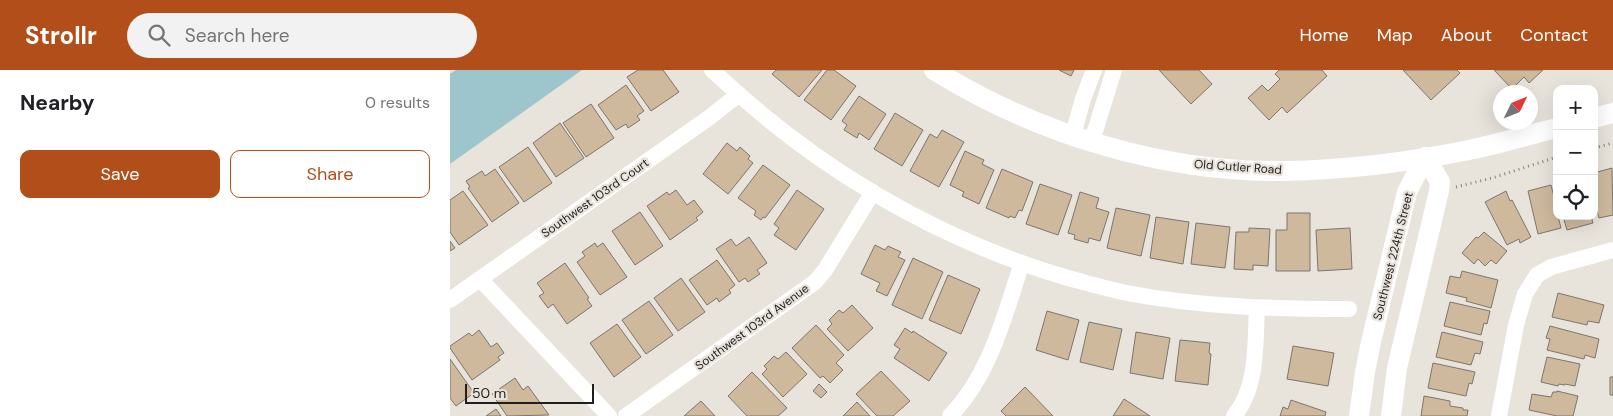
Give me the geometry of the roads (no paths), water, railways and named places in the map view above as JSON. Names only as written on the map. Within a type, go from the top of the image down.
[{"type":"street","points":[[712,70],[738,94],[808,151],[873,192],[938,228],[1022,263],[1127,293],[1190,303],[1257,308],[1349,308]]},
{"type":"street","name":"Old Cutler Road","points":[[934,70],[995,103],[1082,138],[1160,159],[1247,170],[1329,169],[1362,166],[1469,150],[1553,129]]},
{"type":"street","points":[[1082,138],[1083,99],[1094,70]]},
{"type":"street","points":[[1082,138],[1114,70]]},
{"type":"street","name":"Southwest 103rd Court","points":[[450,300],[710,117],[738,94]]},
{"type":"street","points":[[1598,117],[1613,113]]},
{"type":"street","points":[[1390,416],[1397,368],[1440,191],[1440,182],[1425,157]]},
{"type":"street","name":"Southwest 224th Street","points":[[1359,416],[1367,364],[1408,192],[1425,157]]},
{"type":"street","name":"Southwest 103rd Avenue","points":[[626,416],[815,282],[825,270],[873,192]]},
{"type":"street","points":[[1499,416],[1507,368],[1522,306],[1529,287],[1544,270],[1613,250]]},
{"type":"street","points":[[950,416],[976,382],[991,352],[1022,263]]},
{"type":"street","points":[[480,279],[609,416]]},
{"type":"street","points":[[1234,416],[1245,401],[1251,381],[1257,308]]},
{"type":"water","points":[[456,70],[582,70],[450,164],[450,74]]}]
